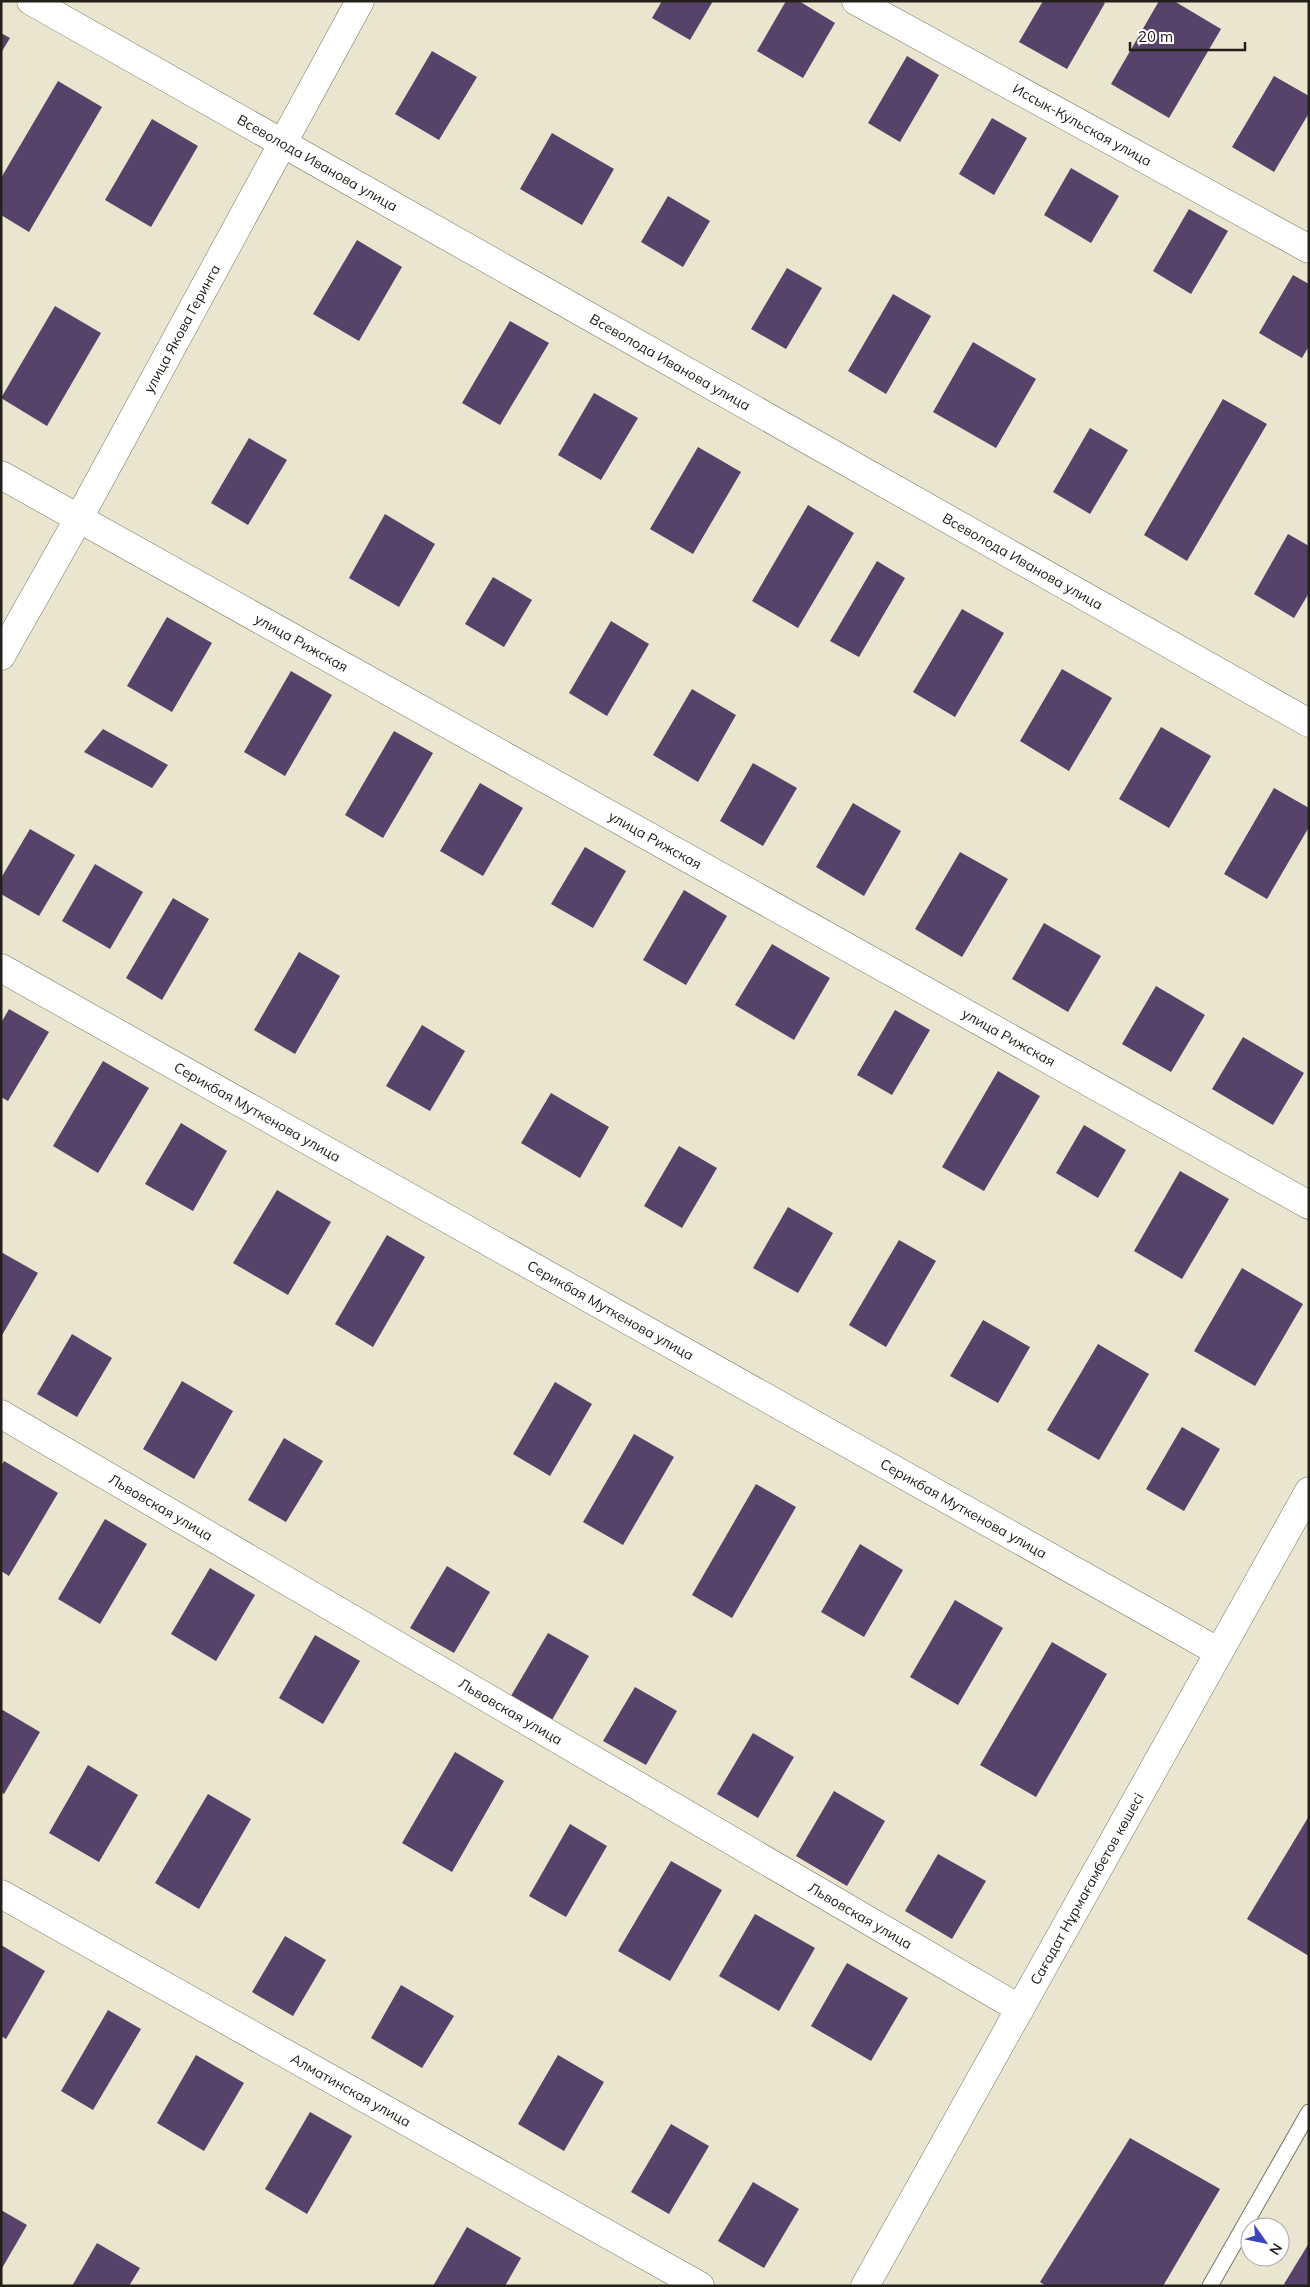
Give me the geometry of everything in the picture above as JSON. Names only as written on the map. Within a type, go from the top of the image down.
[{"type":"street","name":"Всеволода Иванова улица","points":[[30,1],[1309,723]]},
{"type":"street","name":"улица Якова Геринга","points":[[1,656],[79,518],[360,1]]},
{"type":"street","name":"Иссык-Кульская улица","points":[[856,1],[1309,249]]},
{"type":"street","name":"улица Рижская","points":[[1,475],[1309,1205]]},
{"type":"street","name":"Серикбая Муткенова улица","points":[[1,968],[1219,1652]]},
{"type":"street","name":"Львовская улица","points":[[1,1414],[1020,2009]]},
{"type":"street","name":"Сағадат Нұрмағамбетов көшесі","points":[[865,2286],[1309,1491]]},
{"type":"street","name":"Алматинская улица","points":[[1,1894],[700,2286]]},
{"type":"lane","points":[[1210,2286],[1309,2112]]},
{"type":"building","points":[[662,1],[713,1],[690,40],[652,18]]},
{"type":"building","points":[[786,1],[799,1],[835,23],[803,78],[757,51]]},
{"type":"building","points":[[1043,1],[1101,1],[1105,3],[1067,69],[1019,42]]},
{"type":"building","points":[[1159,1],[1174,1],[1221,29],[1169,118],[1111,84]]},
{"type":"building","points":[[1,33],[10,38],[1,53]]},
{"type":"building","points":[[432,51],[477,77],[439,140],[395,114]]},
{"type":"building","points":[[907,56],[939,75],[900,142],[868,123]]},
{"type":"building","points":[[1274,76],[1309,96],[1309,113],[1274,172],[1232,147]]},
{"type":"building","points":[[58,81],[102,107],[29,232],[1,215],[1,178]]},
{"type":"building","points":[[992,118],[1027,138],[994,195],[959,174]]},
{"type":"building","points":[[152,119],[198,146],[151,227],[105,200]]},
{"type":"building","points":[[552,133],[614,169],[582,225],[520,189]]},
{"type":"building","points":[[1071,168],[1119,196],[1091,243],[1044,215]]},
{"type":"building","points":[[668,196],[710,221],[683,267],[641,242]]},
{"type":"building","points":[[1189,209],[1228,231],[1191,294],[1153,271]]},
{"type":"building","points":[[357,240],[402,267],[359,341],[313,314]]},
{"type":"building","points":[[787,268],[822,288],[786,349],[751,329]]},
{"type":"building","points":[[1293,275],[1309,284],[1309,346],[1302,358],[1259,333]]},
{"type":"building","points":[[893,294],[931,316],[886,394],[848,371]]},
{"type":"building","points":[[55,306],[101,333],[47,426],[1,398]]},
{"type":"building","points":[[510,321],[549,343],[500,425],[462,403]]},
{"type":"building","points":[[973,342],[1036,379],[996,448],[933,412]]},
{"type":"building","points":[[594,393],[638,418],[601,480],[558,455]]},
{"type":"building","points":[[1223,399],[1267,424],[1187,561],[1144,535]]},
{"type":"building","points":[[1090,428],[1128,450],[1090,514],[1053,492]]},
{"type":"building","points":[[249,438],[287,460],[248,525],[211,503]]},
{"type":"building","points":[[698,447],[741,472],[693,554],[650,529]]},
{"type":"building","points":[[808,505],[854,533],[798,628],[752,601]]},
{"type":"building","points":[[385,514],[435,544],[399,607],[349,578]]},
{"type":"building","points":[[1288,534],[1309,546],[1309,593],[1294,618],[1254,594]]},
{"type":"building","points":[[877,561],[905,578],[859,657],[830,641]]},
{"type":"building","points":[[493,577],[532,600],[504,647],[465,624]]},
{"type":"building","points":[[962,609],[1004,633],[955,717],[913,692]]},
{"type":"building","points":[[167,617],[212,643],[172,712],[127,686]]},
{"type":"building","points":[[611,621],[649,644],[607,716],[569,693]]},
{"type":"building","points":[[1062,669],[1112,698],[1069,771],[1020,741]]},
{"type":"building","points":[[291,671],[332,695],[285,776],[244,752]]},
{"type":"building","points":[[692,689],[736,715],[698,782],[653,755]]},
{"type":"building","points":[[1161,727],[1211,756],[1169,828],[1119,799]]},
{"type":"building","points":[[103,729],[168,765],[152,788],[84,752]]},
{"type":"building","points":[[394,731],[433,753],[383,838],[345,815]]},
{"type":"building","points":[[753,763],[797,788],[763,846],[720,821]]},
{"type":"building","points":[[480,783],[523,808],[483,876],[440,851]]},
{"type":"building","points":[[1274,788],[1309,808],[1309,827],[1267,899],[1224,874]]},
{"type":"building","points":[[853,803],[901,831],[864,896],[816,867]]},
{"type":"building","points":[[30,829],[75,855],[39,916],[1,894],[1,878]]},
{"type":"building","points":[[585,847],[626,871],[593,928],[551,904]]},
{"type":"building","points":[[960,852],[1008,879],[962,957],[915,929]]},
{"type":"building","points":[[95,864],[143,892],[110,949],[62,921]]},
{"type":"building","points":[[684,890],[727,916],[686,985],[643,960]]},
{"type":"building","points":[[173,898],[209,919],[162,1000],[126,978]]},
{"type":"building","points":[[1044,923],[1101,956],[1068,1012],[1012,979]]},
{"type":"building","points":[[772,944],[830,978],[794,1040],[735,1005]]},
{"type":"building","points":[[299,952],[340,976],[295,1054],[254,1030]]},
{"type":"building","points":[[1156,986],[1205,1015],[1171,1072],[1122,1044]]},
{"type":"building","points":[[9,1009],[49,1032],[8,1101],[1,1097],[1,1023]]},
{"type":"building","points":[[895,1010],[930,1030],[892,1095],[857,1075]]},
{"type":"building","points":[[422,1025],[465,1051],[430,1111],[386,1086]]},
{"type":"building","points":[[1243,1037],[1304,1073],[1273,1125],[1212,1089]]},
{"type":"building","points":[[103,1061],[149,1088],[98,1173],[53,1146]]},
{"type":"building","points":[[998,1071],[1040,1096],[984,1191],[942,1167]]},
{"type":"building","points":[[551,1093],[609,1127],[580,1178],[521,1143]]},
{"type":"building","points":[[181,1123],[227,1151],[193,1211],[145,1184]]},
{"type":"building","points":[[1084,1125],[1126,1150],[1098,1198],[1056,1173]]},
{"type":"building","points":[[679,1146],[717,1168],[682,1228],[644,1206]]},
{"type":"building","points":[[1180,1171],[1229,1199],[1182,1279],[1134,1251]]},
{"type":"building","points":[[277,1190],[331,1222],[288,1295],[233,1263]]},
{"type":"building","points":[[788,1207],[833,1233],[798,1293],[753,1268]]},
{"type":"building","points":[[387,1235],[425,1257],[373,1347],[335,1324]]},
{"type":"building","points":[[899,1240],[936,1261],[886,1347],[849,1325]]},
{"type":"building","points":[[1,1252],[38,1273],[1,1337]]},
{"type":"building","points":[[1242,1268],[1303,1304],[1255,1386],[1194,1351]]},
{"type":"building","points":[[983,1320],[1030,1347],[998,1403],[950,1376]]},
{"type":"building","points":[[72,1334],[112,1358],[77,1417],[37,1394]]},
{"type":"building","points":[[1098,1344],[1149,1374],[1099,1460],[1047,1430]]},
{"type":"building","points":[[182,1381],[233,1411],[194,1479],[143,1449]]},
{"type":"building","points":[[555,1382],[592,1404],[550,1476],[513,1454]]},
{"type":"building","points":[[1182,1427],[1220,1449],[1184,1511],[1146,1489]]},
{"type":"building","points":[[634,1434],[674,1457],[623,1545],[583,1522]]},
{"type":"building","points":[[284,1438],[323,1461],[286,1522],[248,1500]]},
{"type":"building","points":[[4,1461],[58,1493],[9,1576],[1,1571],[1,1466]]},
{"type":"building","points":[[756,1484],[796,1507],[732,1618],[692,1595]]},
{"type":"building","points":[[105,1519],[147,1544],[100,1624],[58,1599]]},
{"type":"building","points":[[860,1544],[903,1570],[864,1637],[821,1612]]},
{"type":"building","points":[[447,1566],[490,1592],[454,1653],[410,1628]]},
{"type":"building","points":[[210,1568],[255,1595],[216,1661],[171,1634]]},
{"type":"building","points":[[955,1600],[1003,1628],[958,1705],[910,1677]]},
{"type":"building","points":[[548,1633],[589,1656],[552,1720],[511,1696]]},
{"type":"building","points":[[315,1635],[360,1661],[323,1724],[279,1698]]},
{"type":"building","points":[[1052,1642],[1107,1674],[1036,1797],[980,1765]]},
{"type":"building","points":[[635,1687],[677,1711],[646,1765],[603,1741]]},
{"type":"building","points":[[1,1709],[40,1732],[4,1794],[1,1792]]},
{"type":"building","points":[[753,1733],[794,1757],[758,1818],[717,1794]]},
{"type":"building","points":[[455,1752],[504,1781],[452,1872],[402,1843]]},
{"type":"building","points":[[88,1765],[138,1795],[99,1862],[49,1833]]},
{"type":"building","points":[[834,1791],[885,1821],[847,1886],[796,1856]]},
{"type":"building","points":[[208,1794],[251,1819],[199,1909],[155,1883]]},
{"type":"building","points":[[1309,1816],[1309,1956],[1247,1919]]},
{"type":"building","points":[[570,1824],[607,1846],[566,1917],[529,1896]]},
{"type":"building","points":[[938,1854],[986,1881],[952,1939],[905,1911]]},
{"type":"building","points":[[671,1861],[722,1890],[670,1981],[618,1951]]},
{"type":"building","points":[[755,1914],[815,1948],[779,2011],[719,1976]]},
{"type":"building","points":[[285,1936],[326,1960],[293,2016],[252,1992]]},
{"type":"building","points":[[1,1945],[45,1971],[6,2039],[1,2036]]},
{"type":"building","points":[[847,1963],[908,1998],[871,2061],[811,2026]]},
{"type":"building","points":[[401,1985],[454,2016],[422,2068],[371,2038]]},
{"type":"building","points":[[108,2010],[141,2029],[93,2110],[61,2091]]},
{"type":"building","points":[[196,2055],[244,2083],[204,2151],[157,2123]]},
{"type":"building","points":[[558,2055],[604,2082],[564,2151],[518,2124]]},
{"type":"building","points":[[310,2112],[352,2136],[307,2214],[265,2189]]},
{"type":"building","points":[[671,2124],[709,2146],[669,2214],[631,2192]]},
{"type":"building","points":[[1130,2138],[1220,2189],[1163,2286],[1046,2286],[1040,2282]]},
{"type":"building","points":[[753,2182],[799,2209],[764,2268],[718,2241]]},
{"type":"building","points":[[1,2210],[27,2225],[1,2270]]},
{"type":"building","points":[[467,2227],[521,2258],[505,2286],[433,2286]]},
{"type":"building","points":[[97,2243],[140,2268],[129,2286],[72,2286]]},
{"type":"building","points":[[1309,2243],[1309,2286],[1287,2286],[1284,2284]]}]
